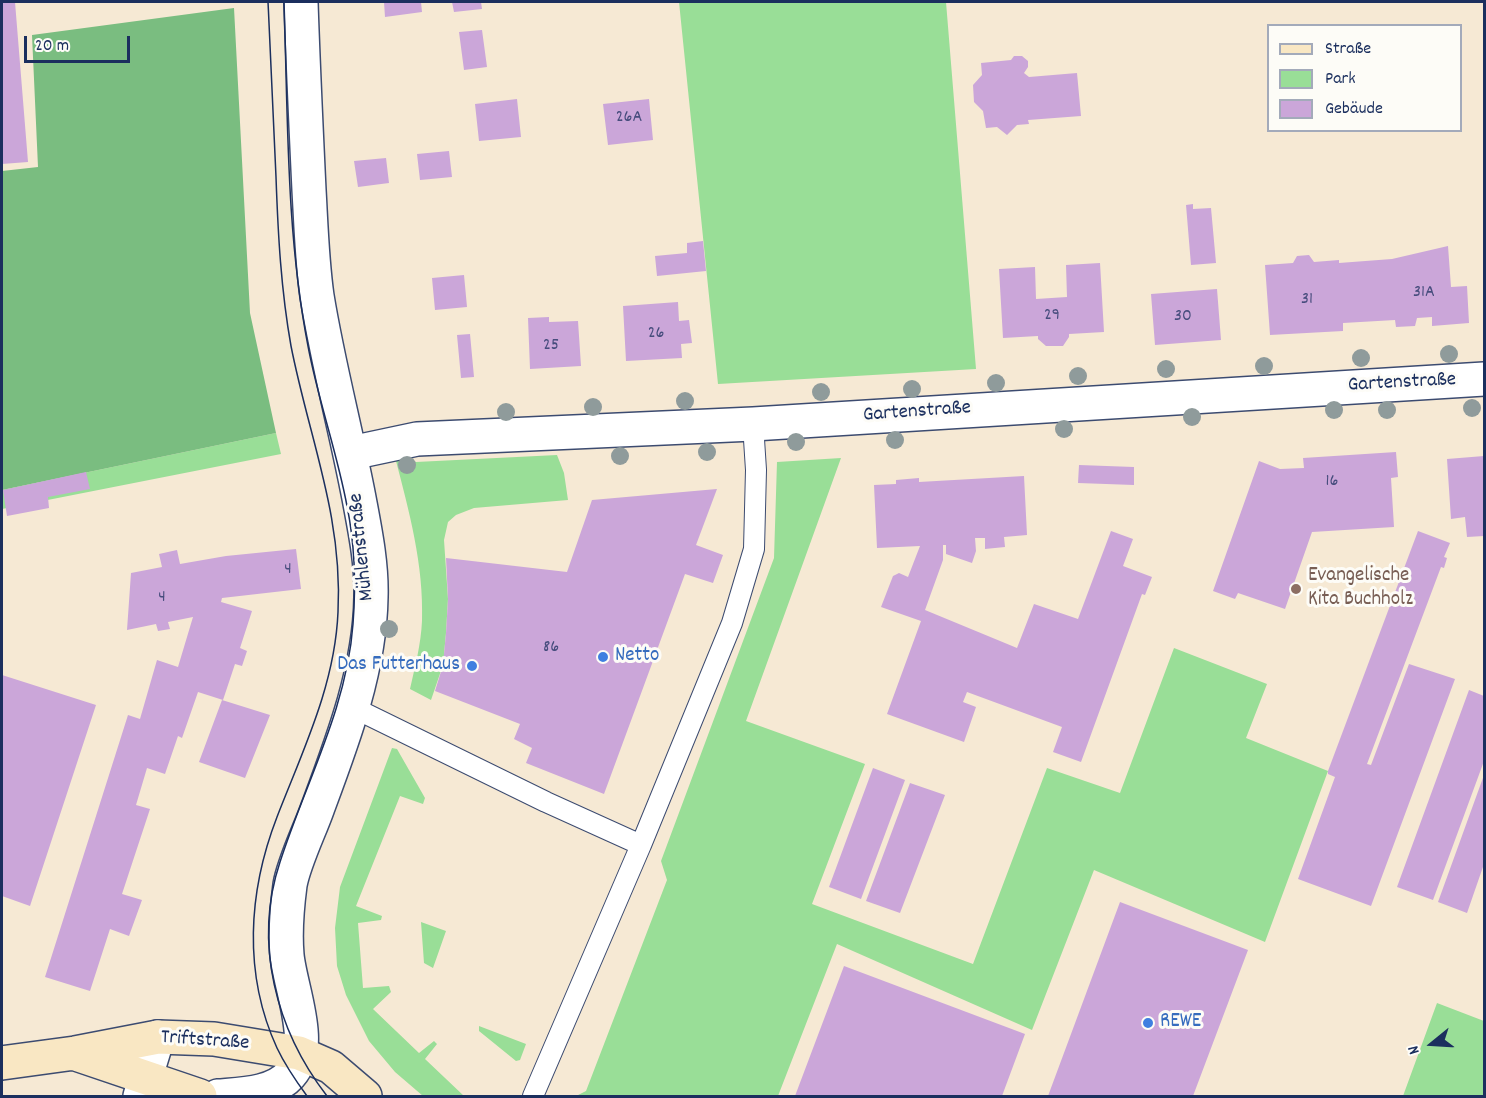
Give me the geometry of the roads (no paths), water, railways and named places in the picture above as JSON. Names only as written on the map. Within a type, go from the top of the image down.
[{"type":"main road","name":"Triftstraße","points":[[2,1063],[75,1053],[158,1037],[214,1039],[299,1053],[330,1067],[365,1096]]},
{"type":"main road","name":"Triftstraße","points":[[75,1053],[143,1087],[200,1096]]},
{"type":"street","name":"Mühlenstraße","points":[[218,1096],[266,1089],[281,1082],[292,1074],[299,1053],[302,1028],[287,956],[287,917],[291,880],[337,757],[369,638],[372,594],[367,542],[351,453],[328,357],[317,292],[306,134],[301,2]]},
{"type":"street","name":"Gartenstraße","points":[[351,453],[417,438],[753,424],[1485,379]]},
{"type":"street","points":[[143,1087],[158,1037]]},
{"type":"lane","points":[[533,1096],[641,845],[732,623],[754,549],[756,470],[753,424]]},
{"type":"lane","points":[[352,707],[546,802],[641,845]]},
{"type":"tram line","points":[[268,2],[280,262],[285,304],[298,380],[330,510],[338,577],[336,639],[331,665],[316,717],[267,845],[255,904],[253,933],[254,962],[266,1020],[280,1054],[307,1096]]},
{"type":"tram line","points":[[284,2],[289,174],[296,261],[312,366],[350,521],[354,595],[353,624],[343,686],[324,745],[280,862],[272,893],[269,923],[270,954],[274,985],[294,1043],[327,1096]]},
{"type":"place","name":"Evangelische Kita Buchholz","points":[[1296,589]]},
{"type":"place","name":"Netto","points":[[603,657]]},
{"type":"place","name":"Das Futterhaus","points":[[472,666]]},
{"type":"place","name":"REWE","points":[[1148,1023]]}]
